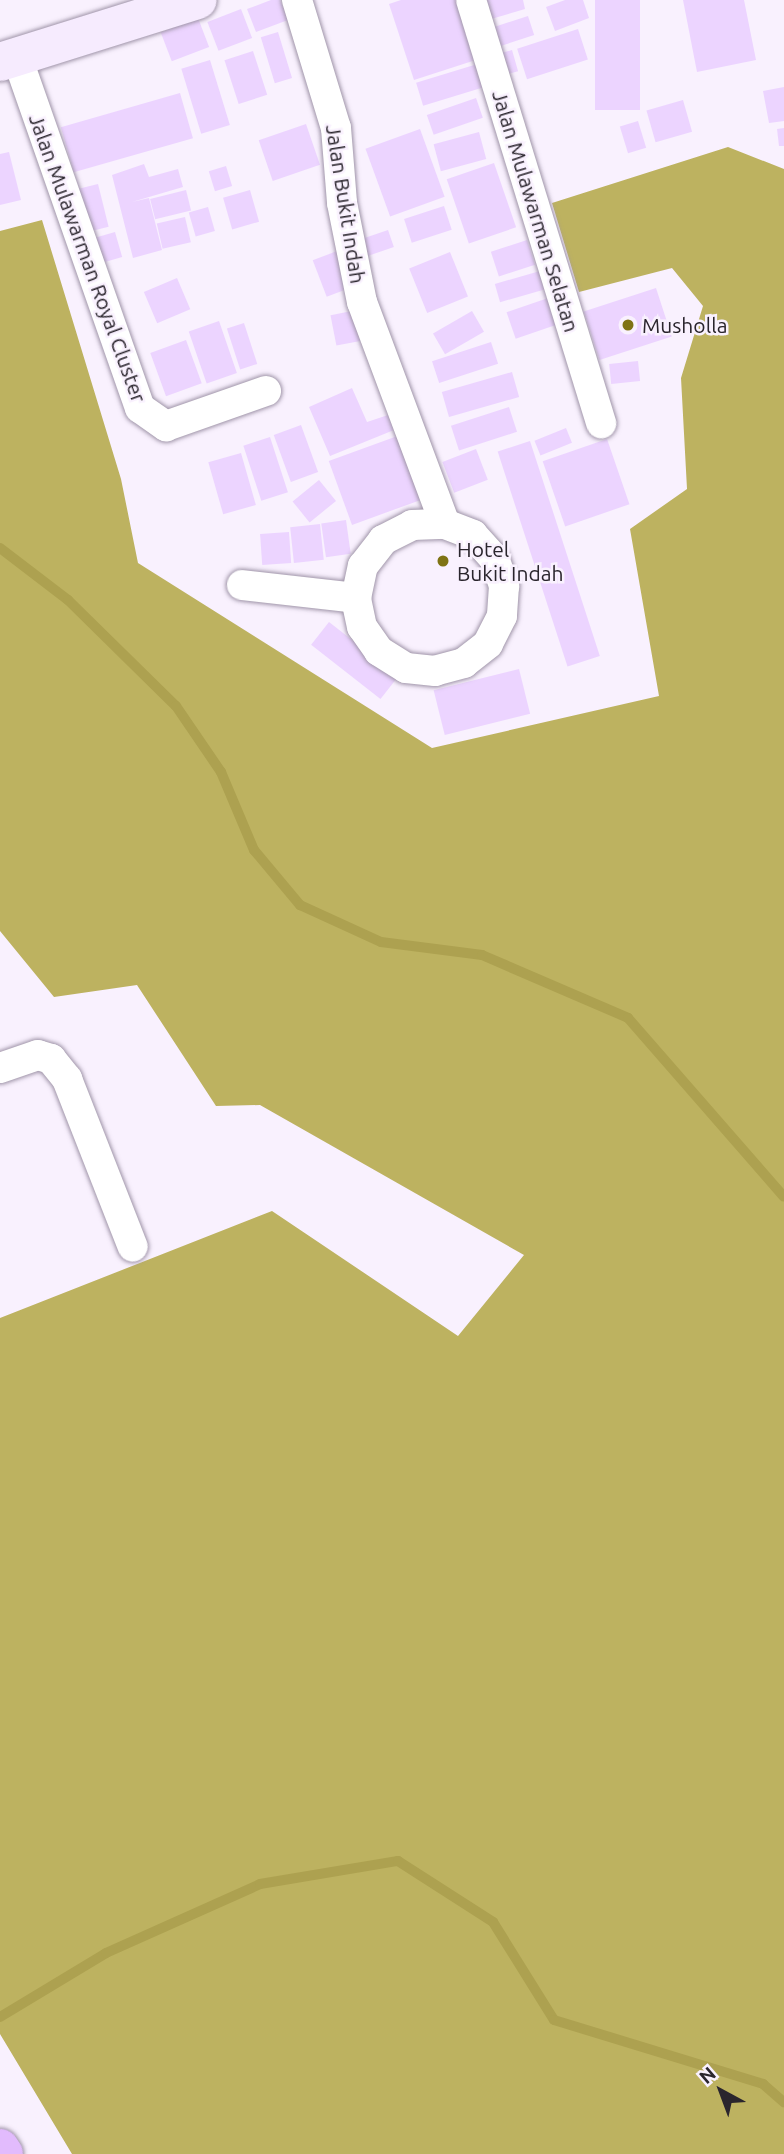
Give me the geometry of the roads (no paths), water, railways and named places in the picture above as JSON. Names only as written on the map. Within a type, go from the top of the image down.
[{"type":"highway","points":[[0,2148],[4,2154]]},
{"type":"street","points":[[8,59],[198,0]]},
{"type":"street","name":"Jalan Bukit Indah","points":[[297,0],[336,128],[342,203],[362,302],[445,524]]},
{"type":"street","name":"Jalan Mulawarman Selatan","points":[[471,0],[601,423]]},
{"type":"street","name":"Jalan Mulawarman Royal Cluster","points":[[8,59],[140,408],[166,426],[266,391]]},
{"type":"street","points":[[445,524],[473,536],[497,567],[502,616],[488,644],[445,668],[405,668],[379,652],[362,627],[356,598],[363,566],[383,540],[412,525],[445,524]]},
{"type":"street","points":[[242,585],[356,598]]},
{"type":"street","points":[[0,1068],[38,1055],[51,1059],[67,1079],[133,1247]]},
{"type":"waterway","points":[[0,548],[68,600],[176,706],[221,772],[254,850],[300,905],[381,942],[482,955],[628,1018],[784,1197]]},
{"type":"waterway","points":[[0,2017],[106,1953],[260,1884],[398,1861],[493,1922],[554,2020],[763,2084],[784,2102]]},
{"type":"place","name":"Musholla","points":[[628,325]]},
{"type":"place","name":"Hotel Bukit Indah","points":[[443,561]]}]
